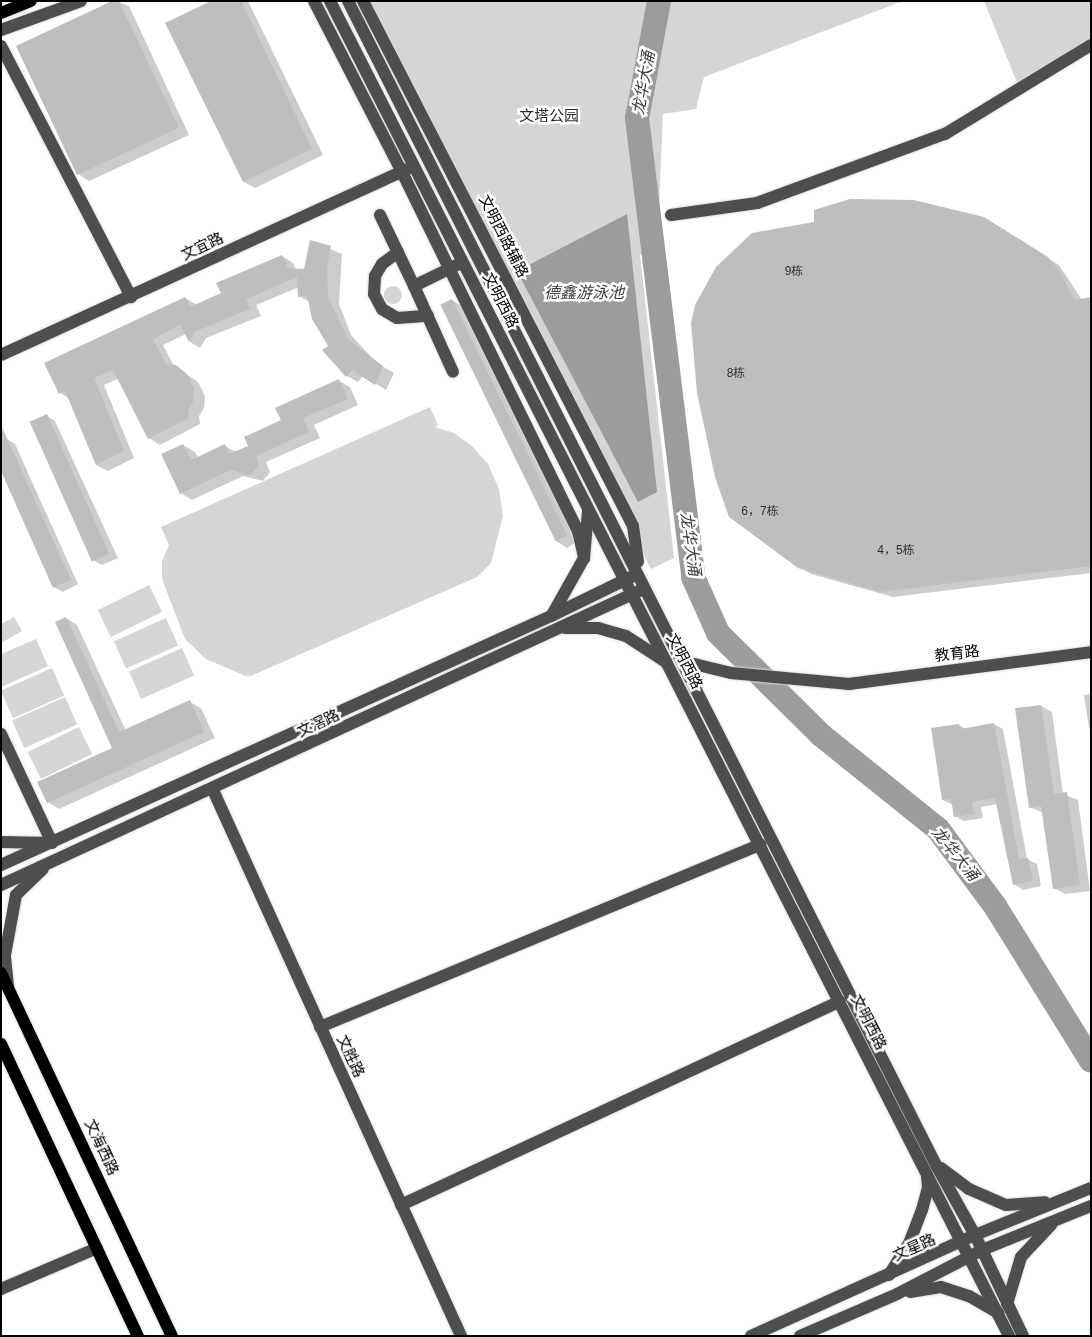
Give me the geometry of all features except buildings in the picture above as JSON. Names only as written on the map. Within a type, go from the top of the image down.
[{"type":"main road","points":[[1,13],[31,1]]},
{"type":"main road","name":"文海西路","points":[[1,973],[172,1336]]},
{"type":"main road","points":[[1,1044],[138,1336]]},
{"type":"street","points":[[1,30],[62,4],[82,1]]},
{"type":"street","points":[[314,1],[402,172],[578,531],[584,558]]},
{"type":"street","name":"文明西路","points":[[330,1],[840,1001],[932,1168],[975,1236],[982,1250],[1009,1336]]},
{"type":"street","name":"文明西路","points":[[348,1],[647,588],[932,1168],[970,1258],[1002,1309],[1022,1336]]},
{"type":"street","name":"文明西路辅路","points":[[363,1],[633,526],[639,573]]},
{"type":"street","points":[[671,215],[757,203],[945,134],[1091,45]]},
{"type":"street","points":[[1,46],[131,297]]},
{"type":"street","name":"文宜路","points":[[1,355],[415,166]]},
{"type":"street","points":[[380,215],[453,372]]},
{"type":"street","points":[[398,252],[382,264],[375,276],[374,294],[382,309],[397,318],[428,316]]},
{"type":"street","points":[[414,286],[464,262]]},
{"type":"street","points":[[551,616],[584,558],[588,508]]},
{"type":"street","name":"文滘路","points":[[1,866],[551,616],[639,573]]},
{"type":"street","name":"文滘路","points":[[1,885],[54,859],[213,790],[647,588]]},
{"type":"street","points":[[560,628],[598,628],[626,636],[668,664]]},
{"type":"street","name":"教育路","points":[[682,661],[731,673],[826,684],[849,684],[1091,652]]},
{"type":"street","points":[[1,734],[52,843],[1,842]]},
{"type":"street","name":"文胜路","points":[[213,790],[461,1336]]},
{"type":"street","points":[[320,1027],[760,844]]},
{"type":"street","points":[[8,986],[5,955],[16,895],[54,859]]},
{"type":"street","points":[[402,1205],[840,1001]]},
{"type":"street","points":[[889,1276],[910,1241],[922,1210],[932,1168],[968,1189],[1006,1205],[1058,1202]]},
{"type":"street","name":"文星路","points":[[751,1336],[963,1243],[975,1236],[1091,1188]]},
{"type":"street","points":[[800,1336],[897,1294],[970,1258],[982,1250],[1091,1206]]},
{"type":"street","points":[[897,1294],[941,1287],[1002,1309],[1021,1257],[1054,1222]]},
{"type":"street","points":[[1,1289],[98,1248]]},
{"type":"green space","name":"文塔公园","points":[[362,1],[903,1],[704,77],[696,109],[663,114],[657,252],[640,255],[674,558],[651,569]]},
{"type":"green space","points":[[984,1],[1091,1],[1091,46],[1018,85]]},
{"type":"green space","points":[[389,286],[397,286],[402,291],[400,302],[389,304],[384,299],[384,291]]},
{"type":"green space","points":[[430,407],[438,425],[435,427],[454,433],[472,446],[488,464],[499,489],[503,516],[491,563],[477,577],[248,677],[206,659],[185,639],[162,579],[162,561],[169,545],[161,527]]},
{"type":"green space","points":[[149,585],[162,612],[111,637],[98,610]]},
{"type":"green space","points":[[14,617],[22,631],[1,643],[1,624]]},
{"type":"green space","points":[[166,618],[178,645],[126,669],[114,641]]},
{"type":"green space","points":[[36,639],[48,666],[1,687],[1,654]]},
{"type":"green space","points":[[182,648],[194,675],[141,699],[129,672]]},
{"type":"green space","points":[[52,668],[64,695],[13,718],[1,691]]},
{"type":"green space","points":[[65,697],[77,724],[24,748],[12,721]]},
{"type":"green space","points":[[79,727],[92,754],[41,779],[28,752]]},
{"type":"water","name":"德鑫游泳池","points":[[627,214],[657,492],[638,502],[517,271]]},
{"type":"waterway","name":"龙华大涌","points":[[659,1],[637,118],[693,577],[718,633],[821,735],[938,829],[995,906],[1091,1061]]}]
